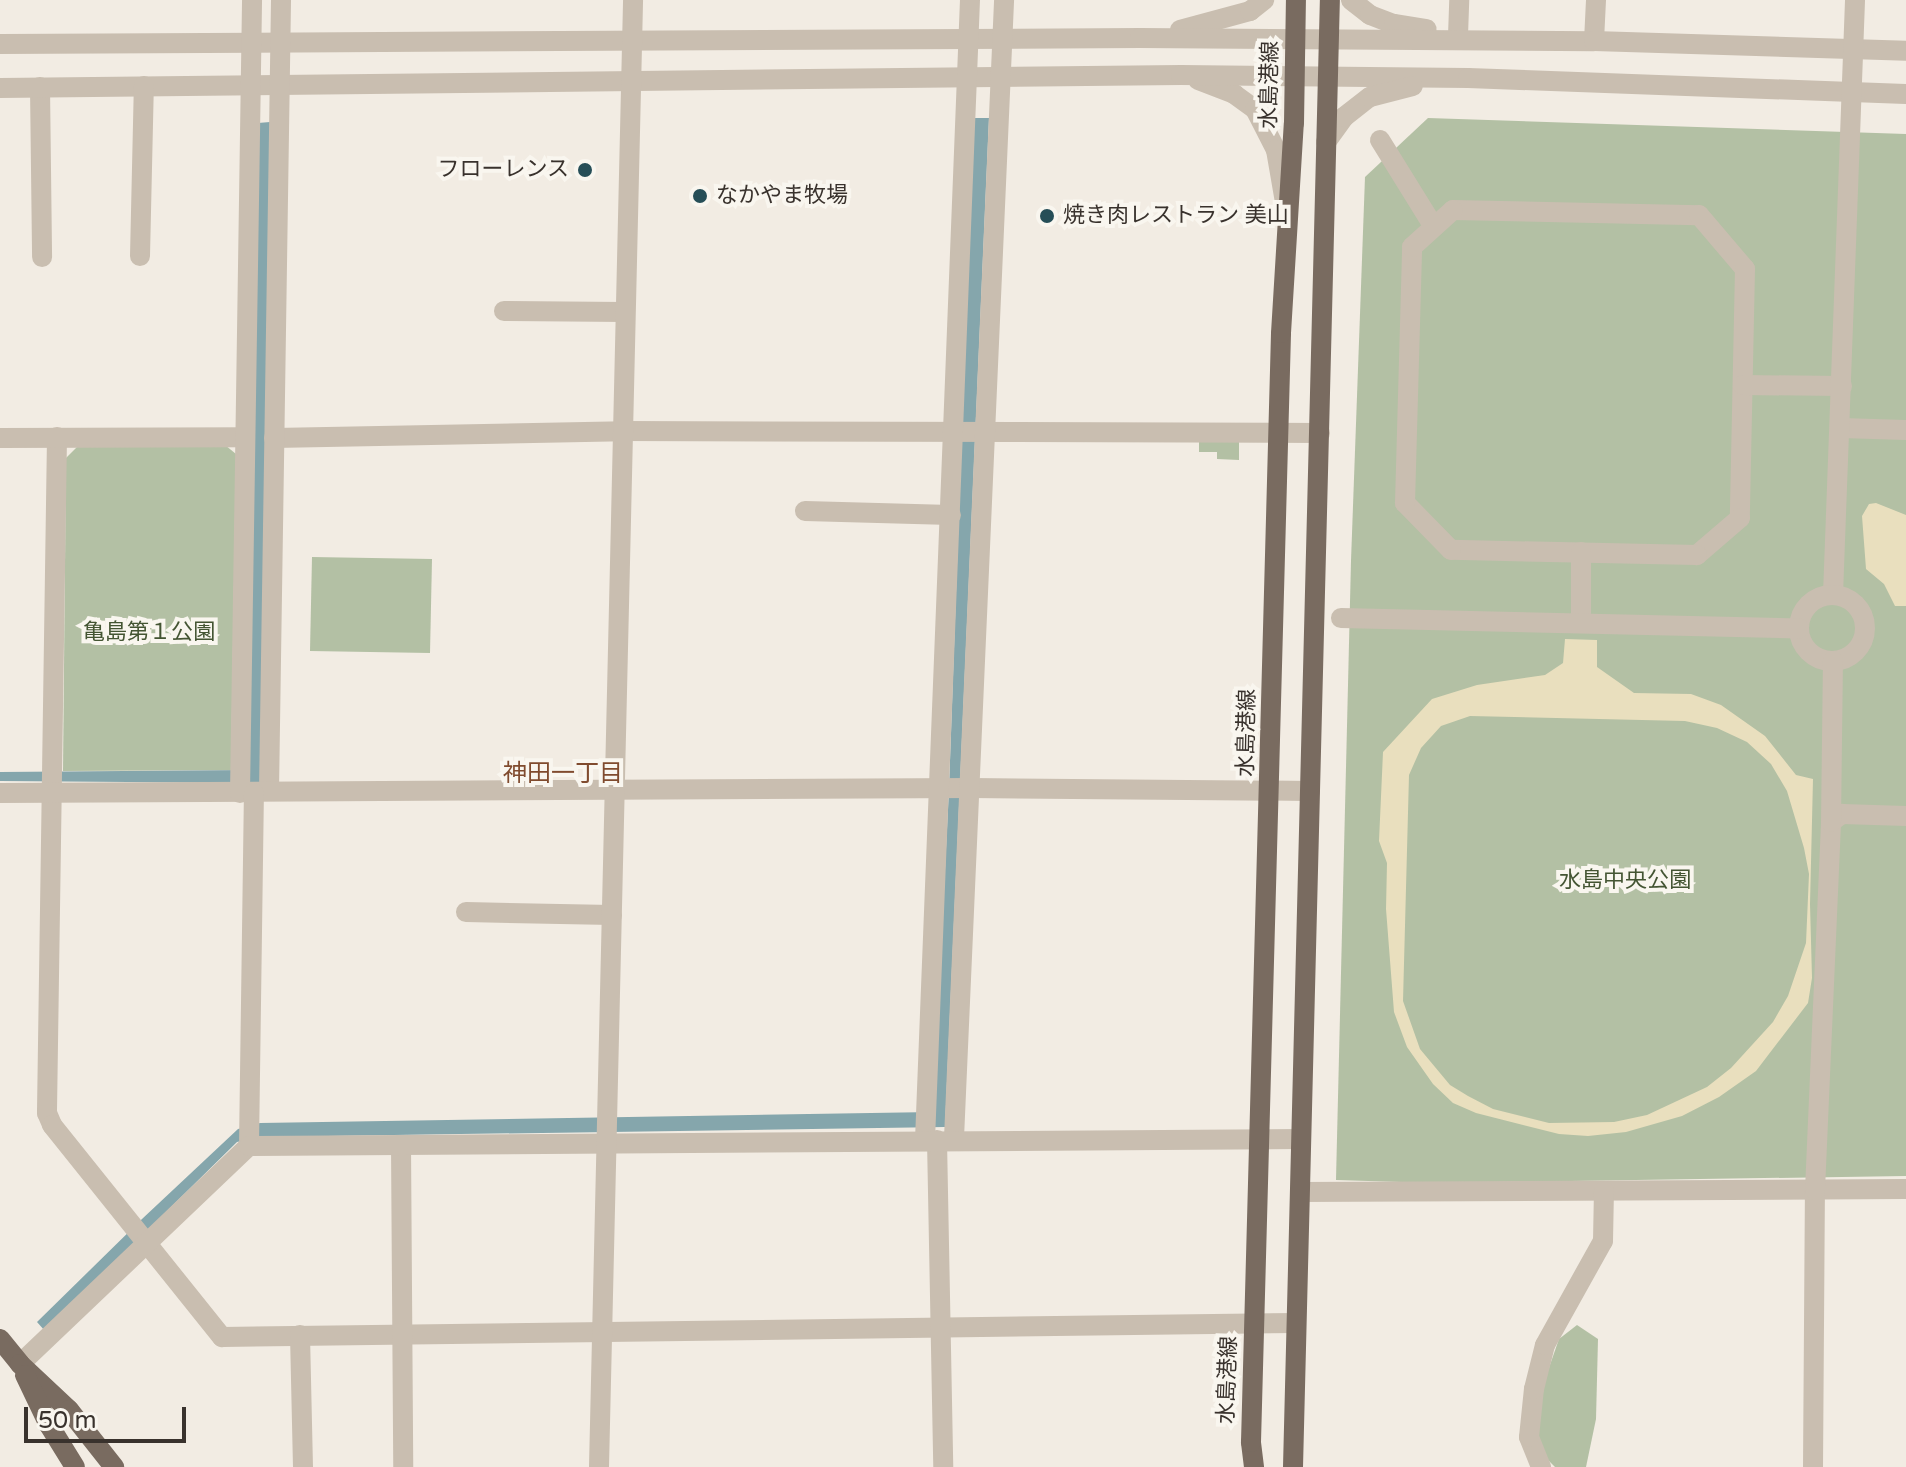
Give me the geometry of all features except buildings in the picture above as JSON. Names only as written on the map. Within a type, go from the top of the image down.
[{"type":"main road","name":"水島港線","points":[[1254,1467],[1251,1442],[1279,432],[1296,0]]},
{"type":"main road","points":[[1293,1467],[1330,0]]},
{"type":"main road","points":[[7,1353],[75,1467]]},
{"type":"main road","points":[[7,1353],[69,1410],[114,1467]]},
{"type":"main road","points":[[1244,1467],[1251,1442]]},
{"type":"street","points":[[248,786],[259,435],[252,0]]},
{"type":"street","points":[[248,1137],[248,786],[259,435],[281,0]]},
{"type":"street","points":[[599,1467],[633,0]]},
{"type":"street","points":[[943,1467],[933,1131],[955,789],[969,432],[967,77],[970,0]]},
{"type":"street","points":[[933,1131],[955,789],[951,515],[969,432],[1004,0]]},
{"type":"street","points":[[1140,38],[1228,19],[1250,11],[1264,0]]},
{"type":"street","points":[[1351,0],[1370,15],[1394,24],[1464,38]]},
{"type":"street","points":[[1459,0],[1464,38]]},
{"type":"street","points":[[1594,41],[1596,0]]},
{"type":"street","points":[[1833,595],[1855,0]]},
{"type":"street","points":[[0,44],[1464,38],[1906,51]]},
{"type":"street","points":[[1181,75],[1234,94],[1255,109],[1276,150],[1287,214]]},
{"type":"street","points":[[0,88],[1181,75],[1468,78],[1906,94]]},
{"type":"street","points":[[1326,142],[1344,117],[1370,97],[1402,88],[1468,78]]},
{"type":"street","points":[[140,256],[144,86]]},
{"type":"street","points":[[40,87],[42,257]]},
{"type":"street","points":[[1380,140],[1434,227]]},
{"type":"street","points":[[1453,210],[1699,215],[1745,269],[1740,518],[1697,555],[1451,550],[1405,503],[1412,247],[1434,227],[1453,210]]},
{"type":"street","points":[[504,311],[624,312]]},
{"type":"street","points":[[1743,385],[1842,386]]},
{"type":"street","points":[[1841,428],[1906,430]]},
{"type":"street","points":[[0,438],[623,431],[1320,433]]},
{"type":"street","points":[[57,437],[47,1113],[52,1125],[222,1337],[940,1325],[1296,1323]]},
{"type":"street","points":[[805,511],[951,515]]},
{"type":"street","points":[[1581,552],[1581,622]]},
{"type":"street","points":[[1833,595],[1852,602],[1864,619],[1865,629],[1859,648],[1852,655],[1833,661],[1809,652],[1799,628],[1809,605],[1833,595]]},
{"type":"street","points":[[1341,618],[1799,628]]},
{"type":"street","points":[[1813,1467],[1815,1190],[1831,822],[1833,661]]},
{"type":"street","points":[[0,793],[52,782],[615,793],[955,789],[1310,791]]},
{"type":"street","points":[[1831,822],[1842,814],[1906,816]]},
{"type":"street","points":[[466,912],[612,915]]},
{"type":"street","points":[[7,1353],[248,1137],[401,1145],[607,1131],[933,1131],[1301,1139]]},
{"type":"street","points":[[401,1145],[403,1467]]},
{"type":"street","points":[[1300,1192],[1906,1189]]},
{"type":"street","points":[[1541,1467],[1529,1437],[1534,1389],[1545,1345],[1603,1241],[1604,1191]]},
{"type":"street","points":[[300,1335],[303,1467]]},
{"type":"green space","name":"水島中央公園","points":[[1428,118],[1906,134],[1906,1176],[1433,1183],[1336,1180],[1351,561],[1365,177]]},
{"type":"green space","points":[[1199,438],[1239,439],[1239,460],[1217,459],[1217,452],[1199,452]]},
{"type":"green space","name":"亀島第１公園","points":[[225,445],[236,454],[231,770],[63,771],[66,458],[78,446]]},
{"type":"green space","points":[[312,557],[432,559],[430,653],[310,651]]},
{"type":"green space","points":[[1577,1325],[1598,1339],[1596,1419],[1586,1467],[1555,1467],[1546,1458],[1537,1434],[1544,1382],[1559,1339]]},
{"type":"sand","points":[[1876,503],[1906,515],[1906,606],[1895,606],[1884,584],[1866,569],[1862,516],[1869,504]]},
{"type":"sand","points":[[1565,639],[1597,640],[1597,667],[1634,693],[1691,694],[1721,705],[1765,736],[1796,775],[1813,779],[1812,978],[1808,1003],[1756,1071],[1719,1097],[1682,1116],[1626,1132],[1588,1136],[1559,1134],[1476,1113],[1453,1103],[1433,1084],[1407,1047],[1394,1012],[1386,909],[1387,863],[1379,841],[1383,752],[1432,699],[1477,685],[1545,675],[1563,663]],"holes":[[[1470,716],[1685,721],[1717,728],[1747,742],[1771,764],[1787,791],[1804,848],[1809,874],[1806,943],[1788,996],[1773,1022],[1731,1068],[1707,1087],[1647,1115],[1614,1122],[1549,1123],[1493,1109],[1450,1085],[1420,1049],[1403,1001],[1409,775],[1421,748],[1441,726]]]},
{"type":"water","points":[[973,118],[989,118],[945,1127],[260,1137],[237,1142],[45,1331],[37,1322],[142,1219],[238,1129],[260,1123],[933,1112],[949,789]]},
{"type":"water","points":[[270,122],[260,783],[0,781],[0,772],[248,770],[258,123]]},
{"type":"place","name":"フローレンス","points":[[585,170]]},
{"type":"place","name":"なかやま牧場","points":[[700,196]]},
{"type":"place","name":"焼き肉レストラン 美山","points":[[1047,216]]},
{"type":"district","name":"神田一丁目","points":[[563,774]]}]
